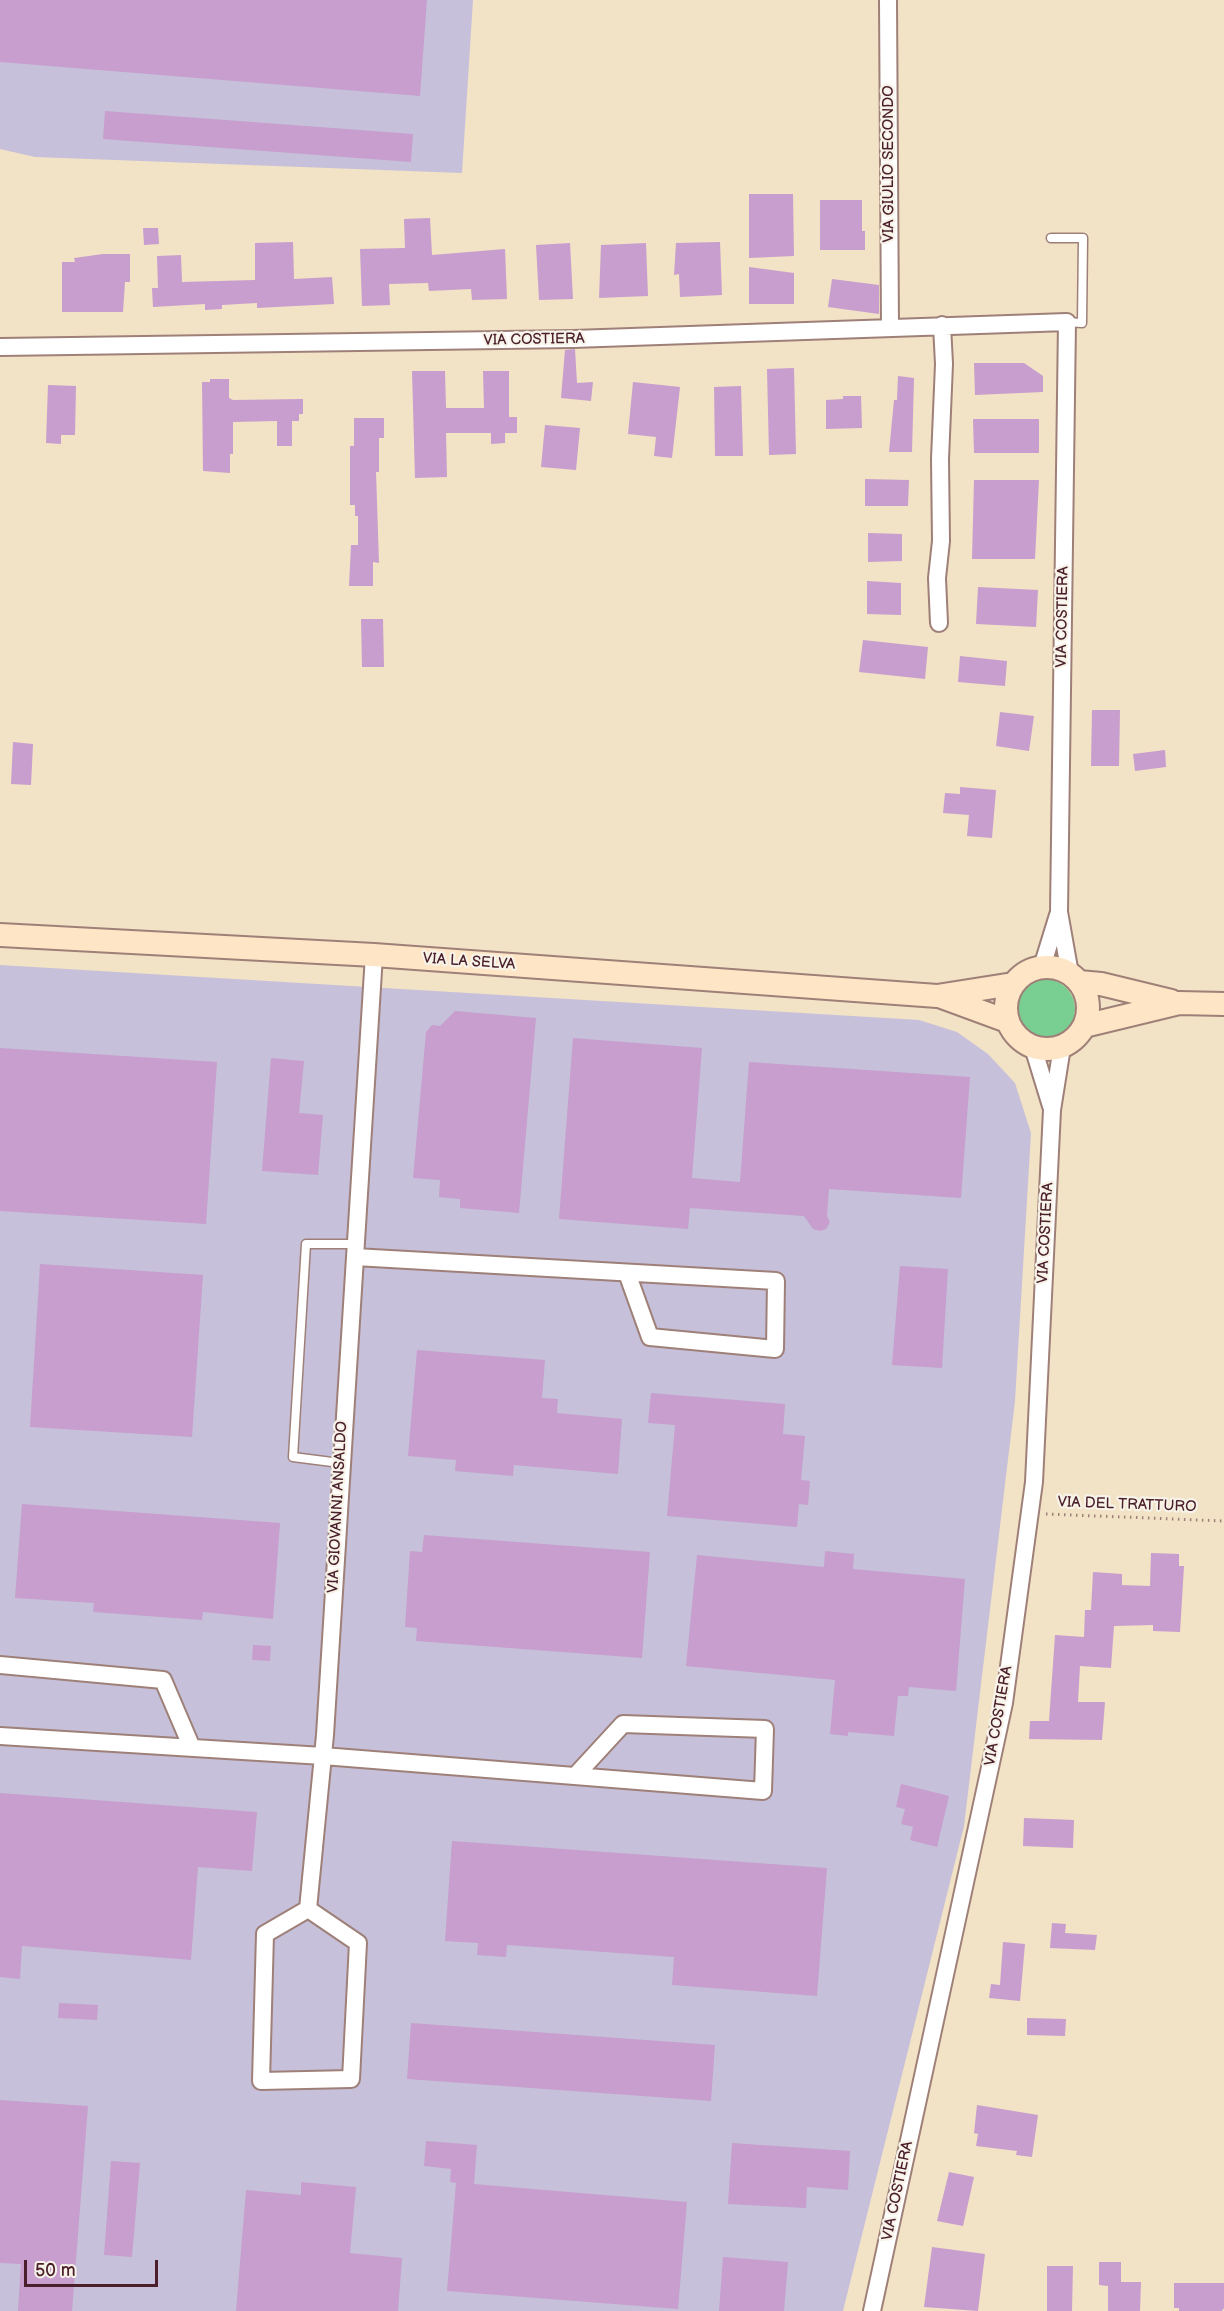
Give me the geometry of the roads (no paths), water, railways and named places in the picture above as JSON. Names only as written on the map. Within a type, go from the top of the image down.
[{"type":"street","name":"VIA GIULIO SECONDO","points":[[888,0],[890,327]]},
{"type":"street","name":"VIA COSTIERA","points":[[0,347],[573,339],[1067,322],[1059,912],[1074,978]]},
{"type":"street","points":[[939,622],[937,578],[941,542],[940,459],[944,364],[942,325]]},
{"type":"street","name":"VIA COSTIERA","points":[[1042,967],[1059,912]]},
{"type":"street","name":"VIA LA SELVA","points":[[0,935],[374,955],[937,996],[1013,984]]},
{"type":"street","name":"VIA GIOVANNI ANSALDO","points":[[308,1909],[323,1756],[374,955]]},
{"type":"street","points":[[1074,978],[1088,1003],[1084,1026],[1071,1042],[1062,1047],[1042,1049],[1022,1041],[1007,1021],[1007,995],[1021,975],[1042,967],[1052,967],[1074,978],[1179,1003],[1224,1004]]},
{"type":"street","name":"VIA LA SELVA","points":[[937,996],[1007,1021]]},
{"type":"street","points":[[1084,1026],[1179,1003]]},
{"type":"street","name":"VIA COSTIERA","points":[[1033,1047],[1052,1110]]},
{"type":"street","name":"VIA COSTIERA","points":[[873,2311],[1004,1703],[1034,1482],[1052,1110],[1062,1047]]},
{"type":"street","points":[[355,1250],[627,1273],[776,1281],[775,1349],[650,1336],[627,1273]]},
{"type":"street","points":[[0,1665],[163,1680],[192,1748]]},
{"type":"street","points":[[0,1736],[323,1756],[763,1791],[765,1729],[623,1724],[576,1775]]},
{"type":"street","points":[[308,1909],[358,1943],[351,2079],[261,2081],[265,1934],[308,1909]]},
{"type":"lane","points":[[1051,238],[1083,238],[1082,323],[1067,322]]},
{"type":"lane","points":[[340,1463],[293,1457],[306,1244],[355,1250]]}]
